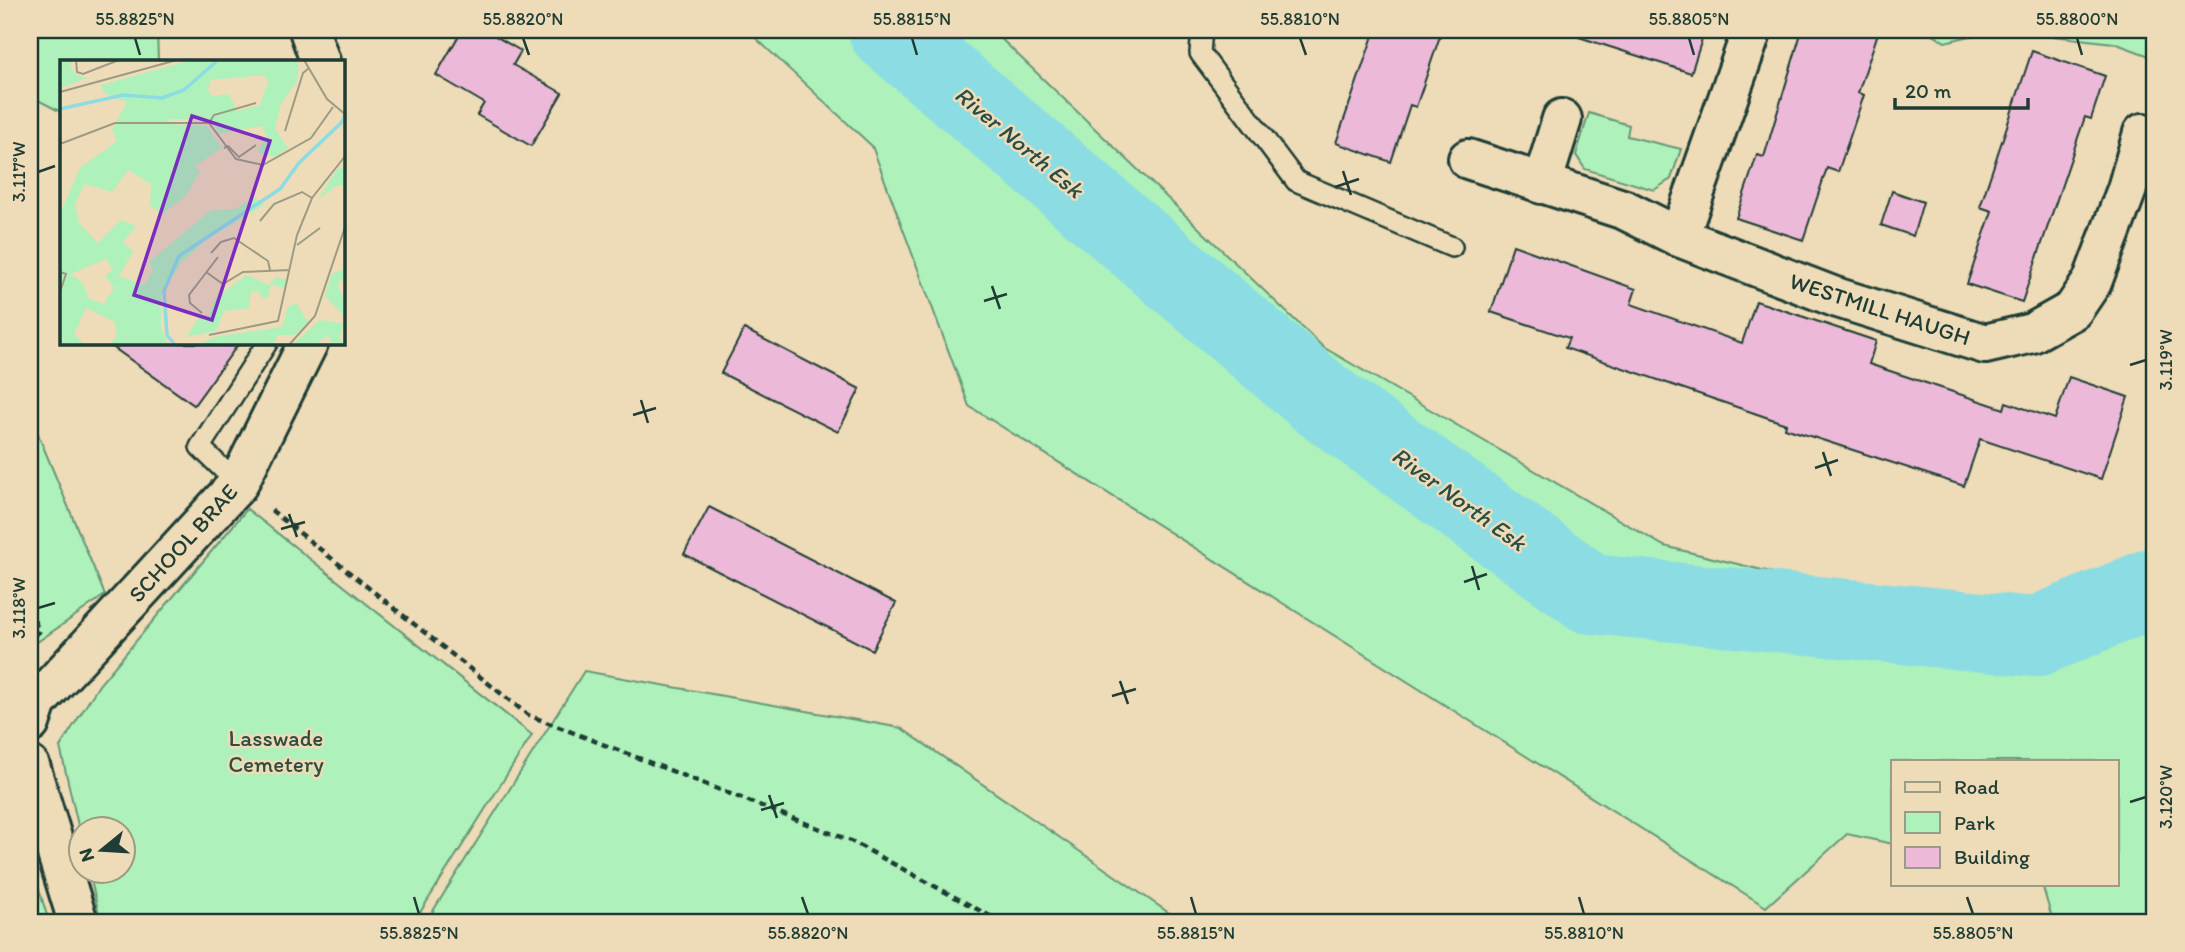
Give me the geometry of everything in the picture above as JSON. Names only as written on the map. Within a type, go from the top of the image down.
[{"type":"street","points":[[309,30],[320,60]]},
{"type":"street","points":[[1679,237],[1750,30]]},
{"type":"street","points":[[1542,184],[1562,119]]},
{"type":"street","name":"WESTMILL HAUGH","points":[[1468,159],[1625,210],[1679,237],[1835,297],[1985,344],[2032,333],[2073,310],[2092,282],[2141,193],[2143,133]]},
{"type":"street","name":"SCHOOL BRAE","points":[[30,723],[37,702],[238,484],[307,345]]},
{"type":"street","points":[[30,766],[78,922]]},
{"type":"lane","points":[[1202,30],[1200,53],[1296,181],[1452,247]]},
{"type":"lane","points":[[238,484],[200,447],[266,345]]},
{"type":"path","points":[[238,484],[528,715],[851,841],[1001,922]]},
{"type":"path","points":[[30,609],[39,632],[30,637]]},
{"type":"green space","points":[[30,30],[157,30],[158,60],[60,60],[60,111],[30,96]]},
{"type":"green space","points":[[747,30],[992,30],[1323,347],[1664,546],[2097,652],[2155,623],[2155,922],[2053,922],[2043,886],[2118,886],[2118,760],[1891,760],[1891,844],[1847,834],[1766,907],[969,406],[872,146]]},
{"type":"green space","points":[[1927,30],[1996,30],[1945,42]]},
{"type":"green space","points":[[2001,30],[2155,30],[2155,58],[2114,43]]},
{"type":"green space","points":[[1589,113],[1629,125],[1627,136],[1681,149],[1671,179],[1654,190],[1585,169],[1576,155]]},
{"type":"green space","points":[[30,415],[105,595],[30,647]]},
{"type":"green space","name":"Lasswade Cemetery","points":[[247,509],[532,735],[414,922],[101,922],[92,886],[136,886],[136,816],[76,816],[60,747],[99,685]]},
{"type":"green space","points":[[584,671],[901,728],[1182,922],[426,922]]},
{"type":"green space","points":[[30,860],[49,922],[30,922]]},
{"type":"building","points":[[462,30],[485,30],[521,51],[513,65],[562,93],[531,146],[477,115],[484,103],[436,75]]},
{"type":"building","points":[[1375,30],[1442,30],[1416,107],[1410,105],[1391,162],[1336,143]]},
{"type":"building","points":[[1581,30],[1705,30],[1691,73],[1579,37]]},
{"type":"building","points":[[1802,30],[1879,30],[1858,93],[1864,95],[1838,172],[1827,168],[1803,240],[1736,218],[1757,155],[1764,157]]},
{"type":"building","points":[[2032,51],[2105,76],[2091,119],[2085,117],[2022,302],[1967,284],[1992,211],[1980,207]]},
{"type":"building","points":[[1892,191],[1923,202],[1913,236],[1881,225]]},
{"type":"building","points":[[1513,245],[1636,289],[1631,304],[1742,343],[1756,301],[1876,341],[1869,364],[2004,409],[2006,402],[2055,419],[2069,377],[2128,397],[2101,479],[1980,439],[1964,486],[1785,428],[1786,424],[1565,348],[1569,338],[1491,312]]},
{"type":"building","points":[[744,329],[860,389],[838,432],[721,373]]},
{"type":"building","points":[[110,345],[238,345],[194,405]]},
{"type":"building","points":[[709,507],[896,603],[872,650],[684,554]]},
{"type":"waterway","name":"River North Esk","points":[[888,30],[1322,400],[1591,594],[2035,637],[2155,587]]}]
